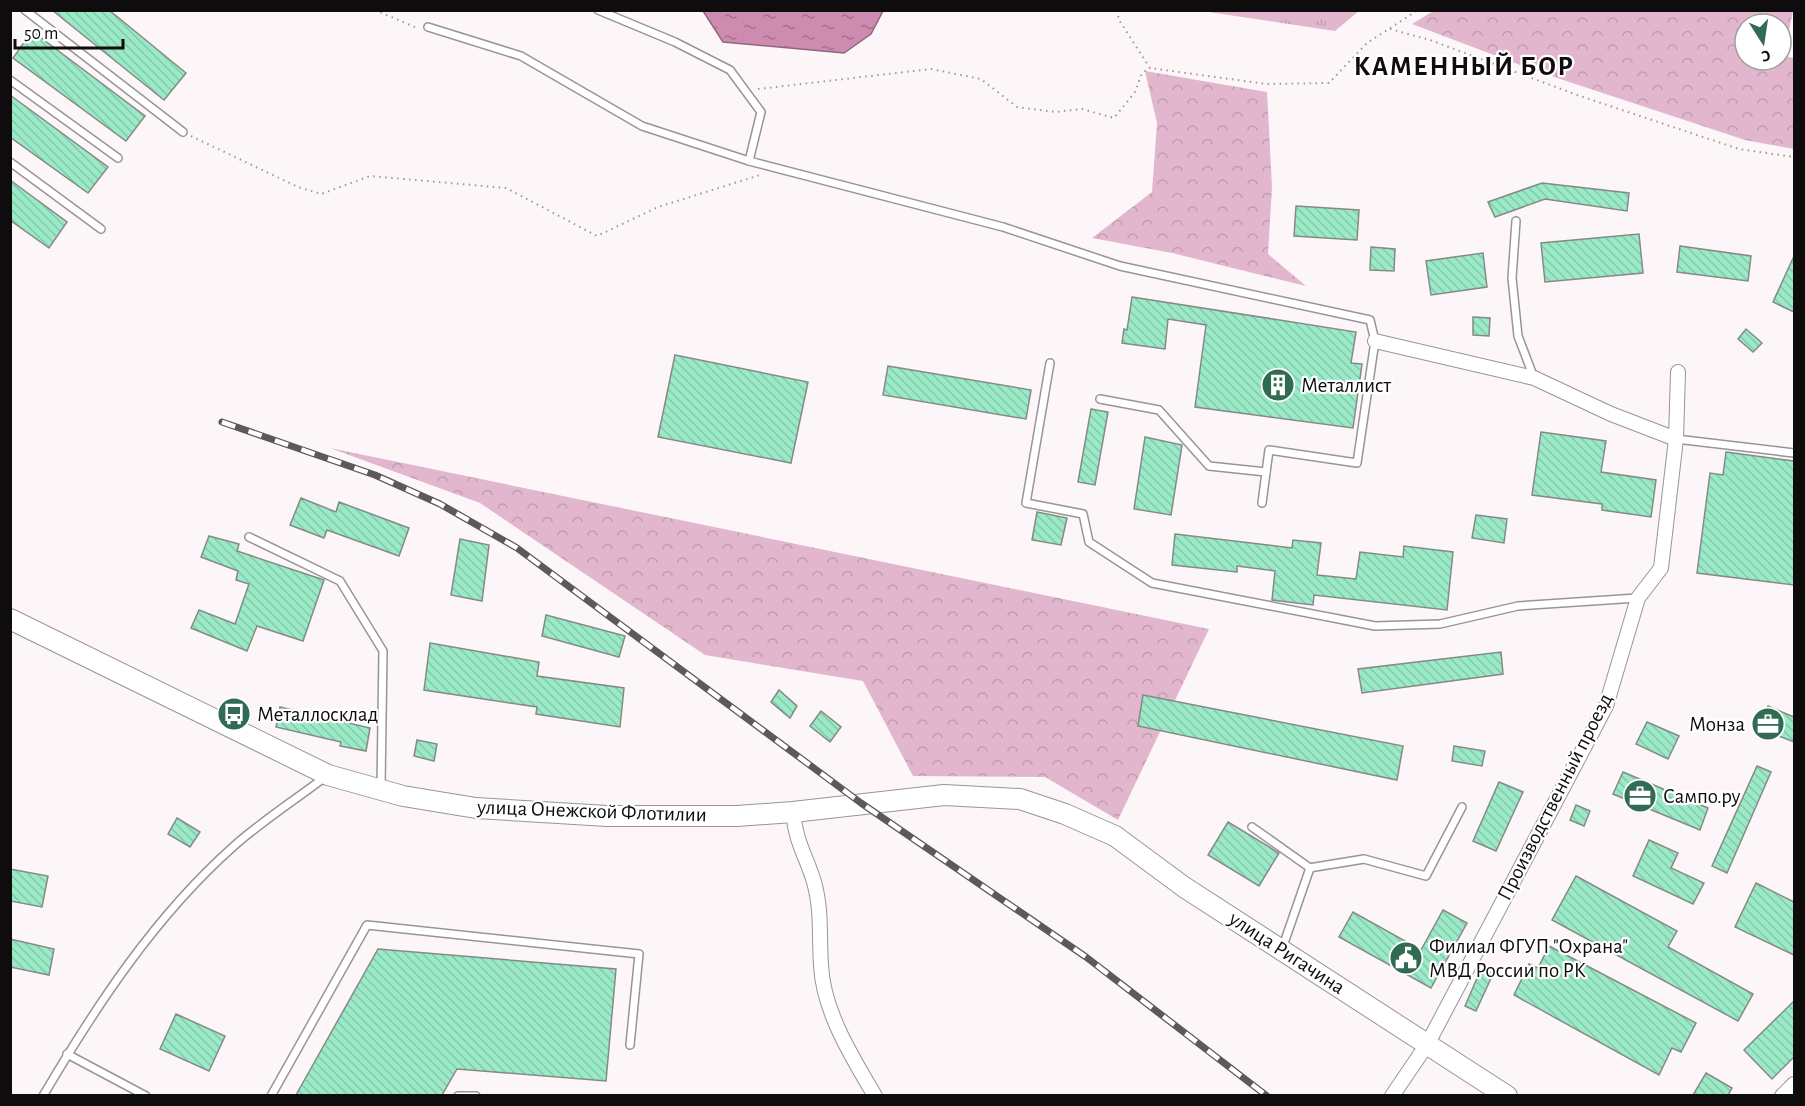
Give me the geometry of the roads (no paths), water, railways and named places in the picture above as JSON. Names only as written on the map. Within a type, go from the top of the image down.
[{"type":"main road","points":[[10,619],[328,775]]},
{"type":"main road","name":"улица Ригачина","points":[[793,812],[944,795],[1020,799],[1065,814],[1115,836],[1184,887],[1507,1095]]},
{"type":"street","points":[[1375,341],[1534,378],[1611,414],[1676,439]]},
{"type":"street","name":"Производственный проезд","points":[[1392,1095],[1428,1043],[1606,706],[1638,598],[1661,568],[1676,439],[1678,372]]},
{"type":"street","points":[[793,812],[795,837],[814,882],[822,925],[820,965],[826,997],[854,1060],[875,1095]]},
{"type":"street","points":[[1782,1095],[1794,1084]]},
{"type":"lane","points":[[25,10],[183,132]]},
{"type":"lane","points":[[598,10],[675,42],[730,70],[761,112],[749,161]]},
{"type":"lane","points":[[428,27],[521,56],[642,126],[749,161],[1003,227],[1120,266],[1370,320],[1375,341],[1357,463],[1269,450],[1262,503]]},
{"type":"lane","points":[[10,80],[118,158]]},
{"type":"lane","points":[[10,162],[101,229]]},
{"type":"lane","points":[[1516,221],[1512,278],[1518,336],[1534,378]]},
{"type":"lane","points":[[1050,363],[1026,503],[1083,514],[1089,542],[1152,583],[1375,626],[1440,624],[1518,606],[1638,598]]},
{"type":"lane","points":[[1100,399],[1159,410],[1209,466],[1266,472]]},
{"type":"lane","points":[[1676,439],[1794,453]]},
{"type":"lane","points":[[249,537],[340,581],[383,651],[380,789]]},
{"type":"lane","points":[[43,1095],[86,1023],[178,900],[234,845],[328,775],[380,789],[476,808],[607,816],[737,816],[793,812]]},
{"type":"lane","points":[[1252,827],[1309,868],[1364,859],[1426,876],[1462,807]]},
{"type":"lane","points":[[1282,949],[1309,868]]},
{"type":"lane","points":[[271,1095],[367,925],[639,954],[630,1045]]},
{"type":"lane","points":[[67,1054],[146,1095]]},
{"type":"lane","points":[[458,1095],[476,1095]]},
{"type":"water","points":[[703,11],[883,11],[871,34],[844,53],[723,42]]},
{"type":"railway","points":[[222,422],[375,475],[440,504],[517,548],[861,803],[1086,957],[1267,1096]]},
{"type":"place","name":"Металлист","points":[[1278,385]]},
{"type":"place","name":"Металлосклад","points":[[234,714]]},
{"type":"place","name":"Монза","points":[[1768,724]]},
{"type":"place","name":"Сампо.ру","points":[[1640,796]]},
{"type":"place","name":"Филиал ФГУП \"Охрана\" МВД России по РК","points":[[1406,958]]},
{"type":"district","name":"КАМЕННЫЙ БОР","points":[[1464,66]]}]
